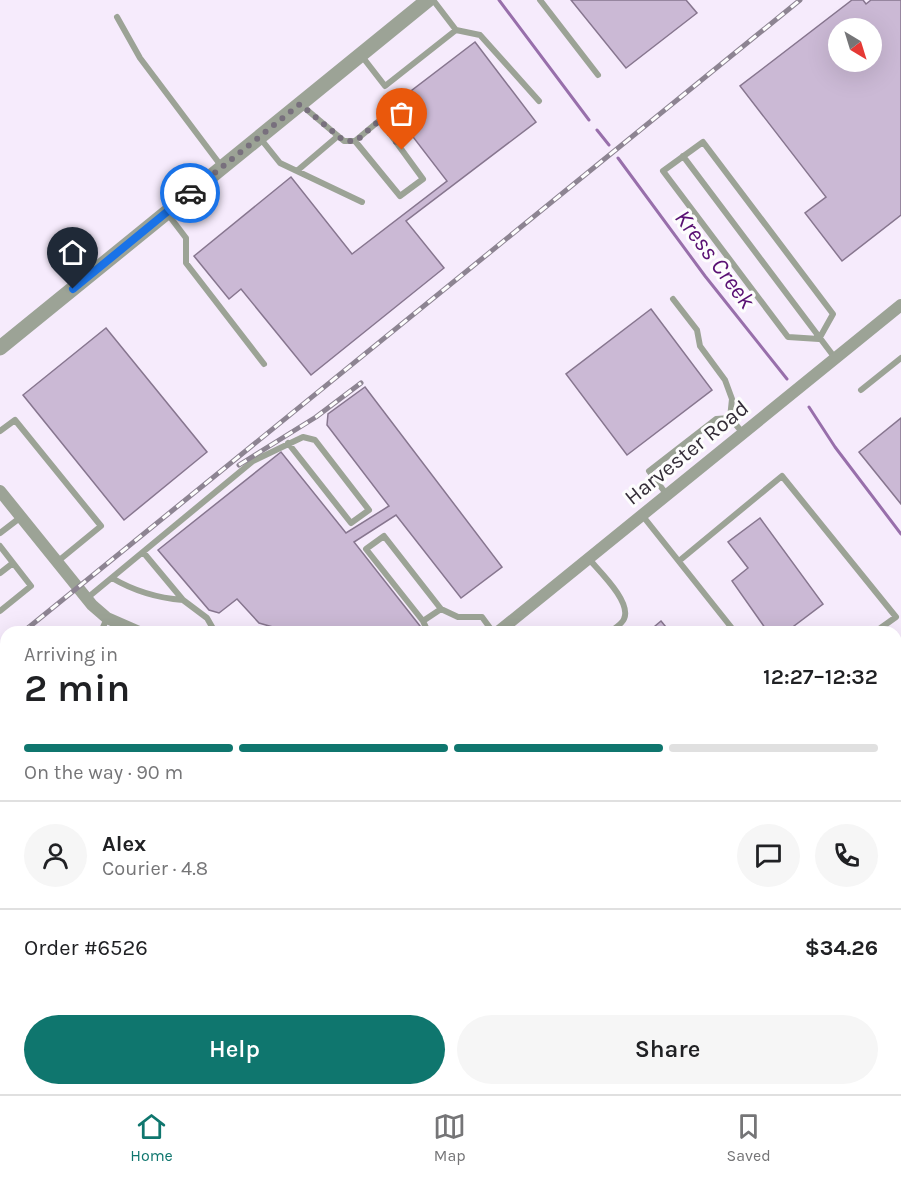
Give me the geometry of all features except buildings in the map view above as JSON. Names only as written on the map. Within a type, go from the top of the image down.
[{"type":"street","points":[[0,348],[428,0]]},
{"type":"street","name":"Harvester Road","points":[[505,626],[901,305]]},
{"type":"street","points":[[0,490],[86,599],[107,618],[125,626]]},
{"type":"lane","points":[[433,0],[456,30],[480,35],[539,101]]},
{"type":"lane","points":[[540,0],[598,75]]},
{"type":"lane","points":[[117,17],[146,66],[222,167]]},
{"type":"lane","points":[[360,55],[385,86],[456,30]]},
{"type":"lane","points":[[300,104],[344,141],[356,141],[380,120],[423,179],[400,196],[356,141]]},
{"type":"lane","points":[[298,170],[338,136]]},
{"type":"lane","points":[[259,137],[280,163],[362,202]]},
{"type":"lane","points":[[703,142],[833,315],[819,339],[788,337],[663,171],[703,142]]},
{"type":"lane","points":[[683,156],[819,339],[836,358]]},
{"type":"lane","points":[[167,212],[186,238],[186,263],[264,364]]},
{"type":"lane","points":[[674,299],[697,330],[700,346],[725,380],[732,399],[730,418],[743,433]]},
{"type":"lane","points":[[861,390],[901,358]]},
{"type":"lane","points":[[667,495],[649,471],[716,419],[730,418]]},
{"type":"lane","points":[[0,431],[15,420],[101,526],[57,562]]},
{"type":"lane","points":[[86,599],[253,461],[288,443],[303,437],[315,440],[369,510],[351,523],[288,443]]},
{"type":"lane","points":[[679,561],[782,476],[896,617],[883,626]]},
{"type":"lane","points":[[642,515],[730,626]]},
{"type":"lane","points":[[0,532],[21,516]]},
{"type":"lane","points":[[425,626],[366,549],[384,536],[441,609],[458,617],[482,617],[489,626]]},
{"type":"lane","points":[[0,546],[31,586],[0,610]]},
{"type":"lane","points":[[143,552],[183,600],[207,618],[211,626]]},
{"type":"lane","points":[[589,558],[623,601],[626,612],[624,620],[617,626]]},
{"type":"lane","points":[[0,573],[13,563]]},
{"type":"lane","points":[[112,578],[128,587],[163,599],[183,600]]},
{"type":"lane","points":[[423,621],[441,609]]},
{"type":"lane","points":[[104,626],[107,618]]},
{"type":"waterway","name":"Kress Creek","points":[[499,0],[589,120]]},
{"type":"waterway","name":"Kress Creek","points":[[597,130],[609,145]]},
{"type":"waterway","name":"Kress Creek","points":[[618,158],[705,276],[787,379]]},
{"type":"waterway","name":"Kress Creek","points":[[809,407],[835,447],[901,534]]},
{"type":"railway","points":[[30,626],[800,0]]},
{"type":"railway","points":[[239,465],[316,417],[361,383]]},
{"type":"way so far","points":[[190,193],[300,104],[344,141],[356,141],[380,120],[402,150]]},
{"type":"route","points":[[73,289],[190,193]]}]
